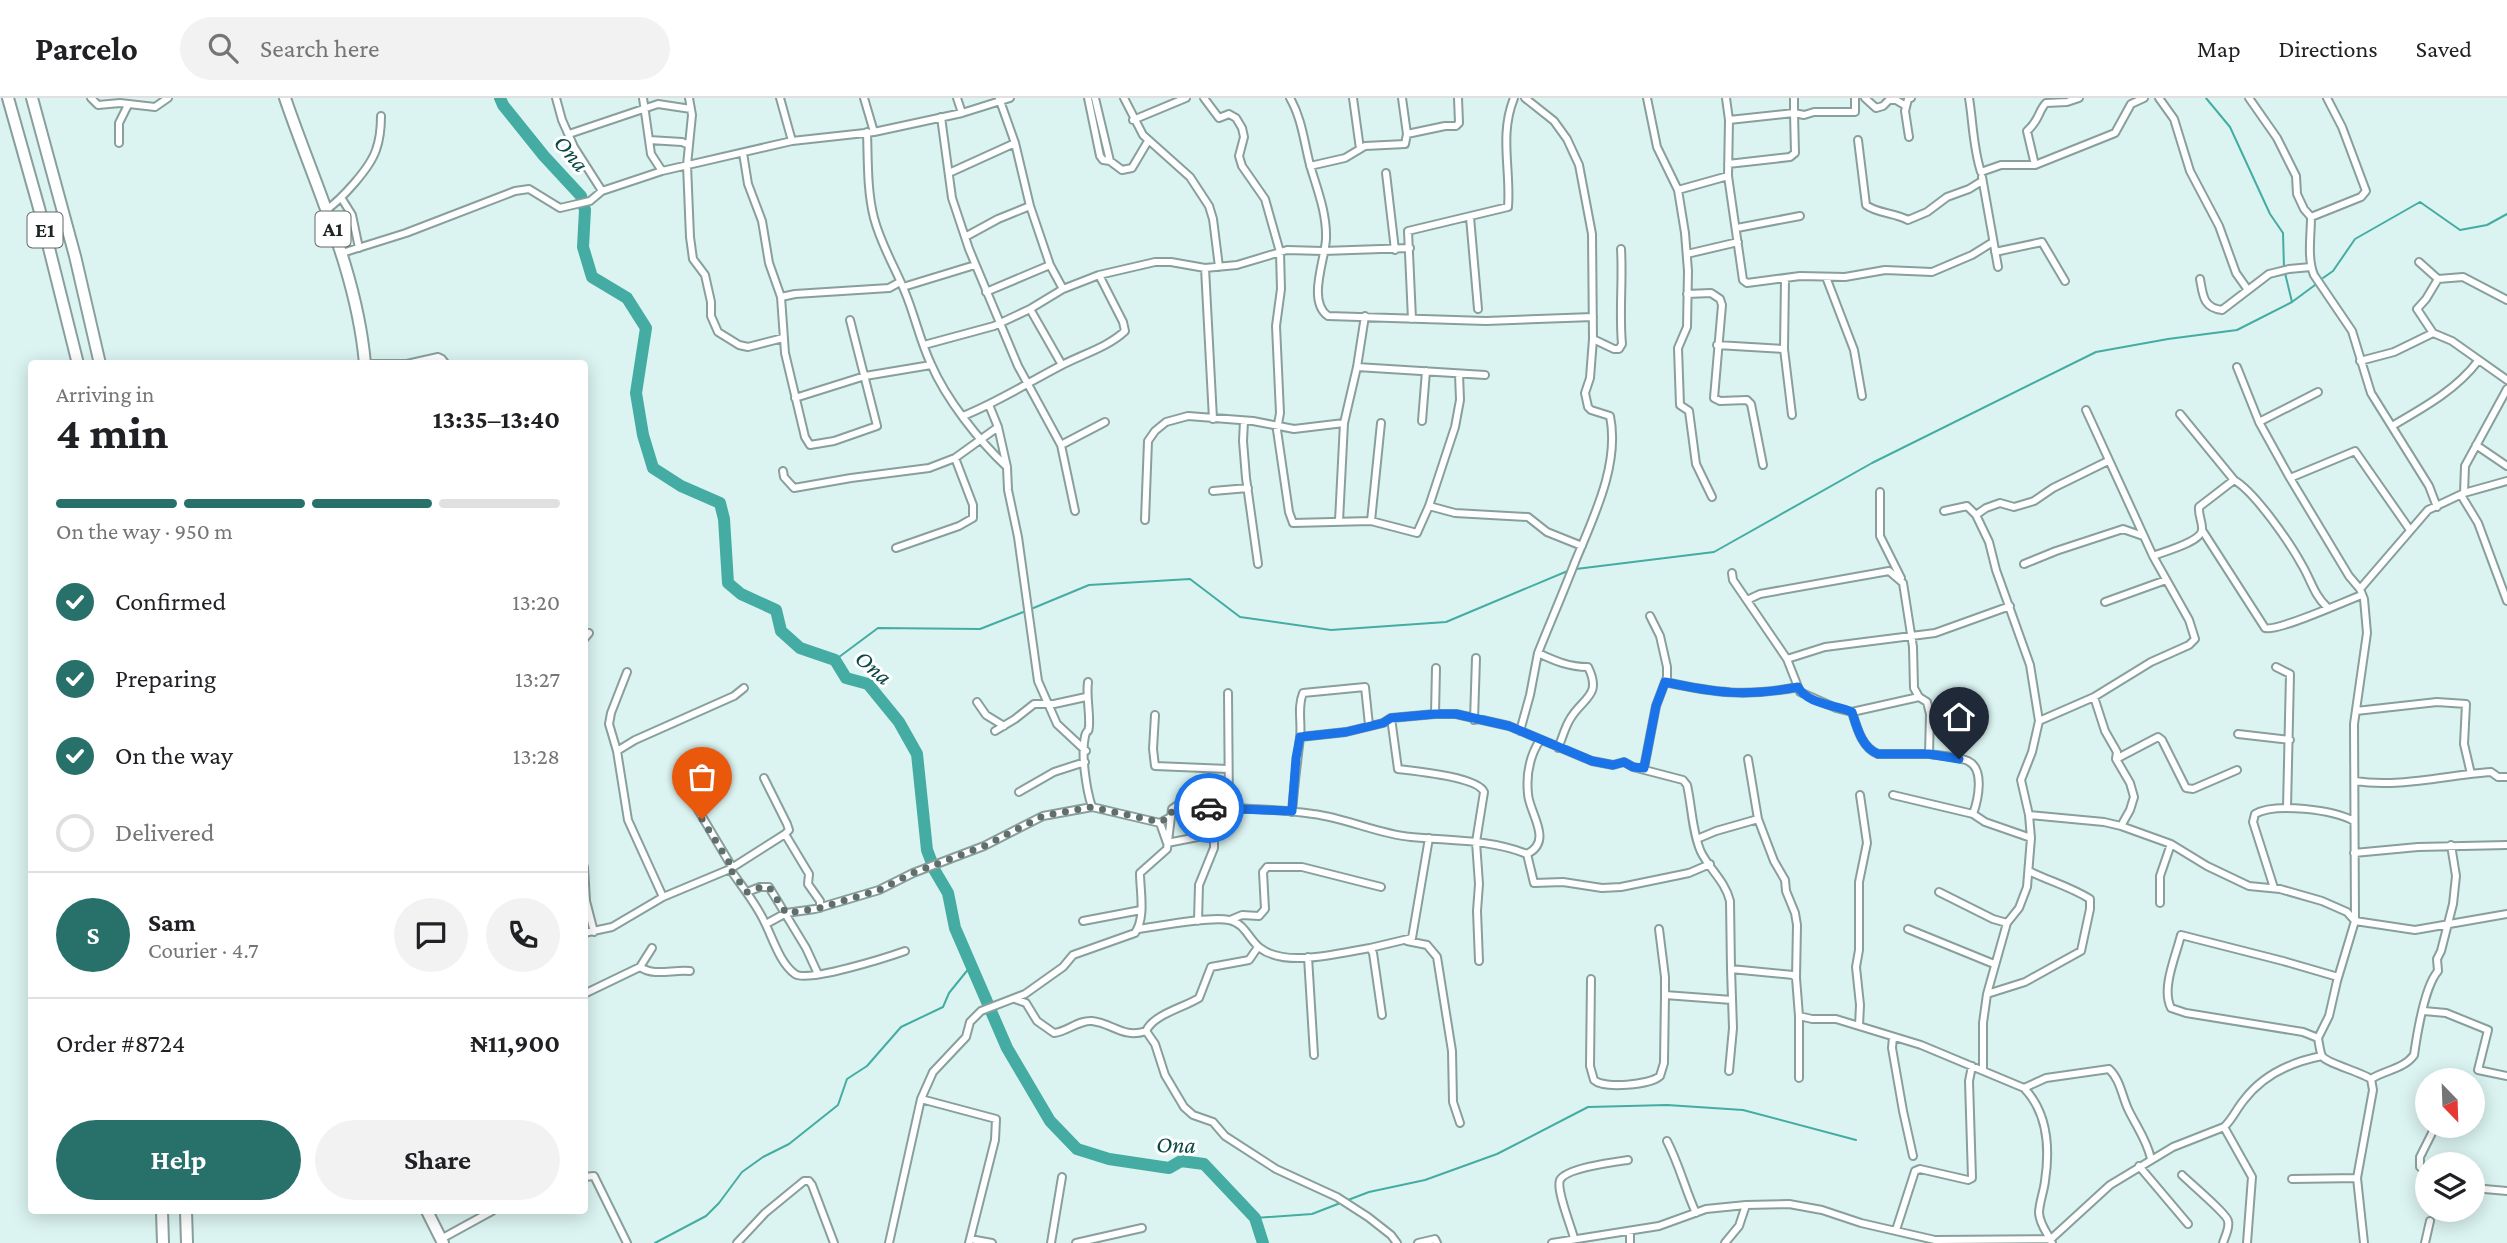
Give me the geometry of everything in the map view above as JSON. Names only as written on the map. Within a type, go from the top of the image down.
[{"type":"highway","name":"E1","points":[[8,98],[77,360]]},
{"type":"highway","name":"E1","points":[[32,98],[72,243],[99,360]]},
{"type":"highway","name":"A1","points":[[285,98],[342,253],[359,315],[365,360]]},
{"type":"highway","points":[[162,1214],[163,1243]]},
{"type":"highway","points":[[186,1214],[187,1243]]},
{"type":"highway","points":[[428,1214],[442,1241]]},
{"type":"street","points":[[91,98],[97,105],[155,107],[168,98]]},
{"type":"street","points":[[556,98],[574,148],[603,191]]},
{"type":"street","points":[[643,98],[651,154],[662,171]]},
{"type":"street","points":[[689,98],[688,216],[693,259],[705,275],[711,316],[718,332],[738,345],[748,346],[783,338]]},
{"type":"street","points":[[780,98],[792,141]]},
{"type":"street","points":[[864,98],[870,132],[870,194],[873,216],[883,245],[902,284],[931,365],[963,416],[1007,467]]},
{"type":"street","points":[[957,98],[962,113]]},
{"type":"street","points":[[342,253],[406,233],[515,191],[529,189],[560,208],[590,201],[603,191],[662,171],[792,141],[870,132],[962,113],[1010,98]]},
{"type":"street","points":[[1088,98],[1103,160],[1110,161],[1122,170],[1132,168],[1147,141]]},
{"type":"street","points":[[1096,98],[1110,161]]},
{"type":"street","points":[[1124,98],[1133,120],[1147,141],[1190,177],[1205,199],[1213,219],[1219,267]]},
{"type":"street","points":[[1133,120],[1186,98]]},
{"type":"street","points":[[1204,98],[1219,118],[1229,114],[1236,118],[1242,128],[1244,137],[1239,156],[1242,166],[1265,199],[1280,252],[1281,289],[1276,326],[1280,413],[1278,426],[1280,459],[1293,523],[1371,521],[1417,533],[1429,506],[1455,426],[1460,400],[1459,373]]},
{"type":"street","points":[[1290,98],[1301,120],[1324,215],[1326,240],[1318,285],[1321,309],[1328,316],[1523,321],[1592,317]]},
{"type":"street","points":[[1353,98],[1360,149]]},
{"type":"street","points":[[1310,166],[1345,158],[1360,149],[1405,144],[1407,134],[1402,98]]},
{"type":"street","points":[[1407,134],[1456,126],[1459,123],[1458,98]]},
{"type":"street","points":[[1412,319],[1408,231],[1508,207],[1505,140],[1507,120],[1514,98]]},
{"type":"street","points":[[1520,731],[1538,653],[1582,546],[1609,470],[1613,440],[1610,416],[1591,410],[1585,393],[1590,378],[1593,339],[1591,225],[1579,166],[1567,139],[1554,121],[1525,98]]},
{"type":"street","points":[[1647,98],[1657,147],[1678,190],[1687,254],[1687,327],[1678,348],[1680,405],[1689,411],[1696,464],[1712,496]]},
{"type":"street","points":[[1726,98],[1729,120],[1728,176],[1743,280],[1747,283],[1800,276],[1845,277],[1885,270],[1932,272],[1972,255],[1993,242]]},
{"type":"street","points":[[1728,164],[1790,158],[1795,153],[1794,98]]},
{"type":"street","points":[[1729,120],[1794,113],[1851,113],[1856,109],[1855,98]]},
{"type":"street","points":[[1865,98],[1876,108],[1889,100],[1896,100],[1906,106]]},
{"type":"street","points":[[1909,137],[1906,106],[1911,98]]},
{"type":"street","points":[[1969,98],[1975,129],[1976,157],[1998,267]]},
{"type":"street","points":[[2035,165],[2027,131],[2042,113],[2044,101],[2067,102],[2079,98]]},
{"type":"street","points":[[1981,172],[2001,165],[2035,165],[2115,134],[2131,104],[2144,98]]},
{"type":"street","points":[[2159,98],[2174,119],[2190,171],[2219,226],[2236,273],[2248,290]]},
{"type":"street","points":[[2249,98],[2277,138],[2296,176],[2297,194],[2311,217],[2311,267],[2352,331],[2371,393],[2429,486],[2437,507]]},
{"type":"street","points":[[2311,217],[2361,197],[2366,191],[2343,127],[2327,98]]},
{"type":"street","points":[[1000,100],[1015,143],[1030,206],[1050,265],[1063,289]]},
{"type":"street","points":[[569,134],[658,104],[691,109]]},
{"type":"street","points":[[119,143],[119,123],[128,105]]},
{"type":"street","points":[[326,210],[342,199],[376,152],[381,132],[381,116]]},
{"type":"street","points":[[942,117],[953,198],[965,237],[1018,366],[1061,445],[1075,511]]},
{"type":"street","points":[[649,140],[682,142],[689,145]]},
{"type":"street","points":[[1858,140],[1866,205],[1871,209],[1897,214],[1909,220],[1927,212],[1947,197],[1982,181]]},
{"type":"street","points":[[949,173],[1015,143]]},
{"type":"street","points":[[743,153],[748,184],[762,221],[769,263],[781,297],[784,312],[783,338],[795,398],[805,437],[810,445],[834,441],[877,426],[850,320]]},
{"type":"street","points":[[1386,173],[1395,250]]},
{"type":"street","points":[[1678,190],[1728,176]]},
{"type":"street","points":[[342,199],[352,215],[359,248]]},
{"type":"street","points":[[965,237],[1030,206]]},
{"type":"street","points":[[1737,228],[1800,216]]},
{"type":"street","points":[[1471,217],[1478,309]]},
{"type":"street","points":[[1687,254],[1738,242]]},
{"type":"street","points":[[1995,252],[2042,242],[2065,281]]},
{"type":"street","points":[[924,345],[999,323],[1030,309],[1063,289],[1099,275],[1155,262],[1205,268],[1237,265],[1287,250],[1410,248]]},
{"type":"street","points":[[1593,339],[1614,349],[1619,349],[1622,344],[1621,249]]},
{"type":"street","points":[[2419,262],[2438,279],[2463,277],[2507,300]]},
{"type":"street","points":[[781,297],[889,288],[975,265]]},
{"type":"street","points":[[986,292],[1050,265]]},
{"type":"street","points":[[2200,279],[2204,302],[2212,309],[2222,310],[2269,274],[2311,267]]},
{"type":"street","points":[[1205,268],[1213,419]]},
{"type":"street","points":[[963,416],[1116,340],[1125,331],[1099,275]]},
{"type":"street","points":[[1826,277],[1854,350],[1862,396]]},
{"type":"street","points":[[1785,279],[1784,349],[1792,415]]},
{"type":"street","points":[[2438,279],[2417,309],[2433,333],[2452,341],[2507,380]]},
{"type":"street","points":[[1687,294],[1711,293],[1720,299],[1722,305],[1714,398],[1720,401],[1747,400],[1751,404],[1763,465]]},
{"type":"street","points":[[1030,309],[1062,365]]},
{"type":"street","points":[[1339,521],[1344,423],[1365,316]]},
{"type":"street","points":[[2360,361],[2394,352],[2433,333]]},
{"type":"street","points":[[1717,345],[1784,349]]},
{"type":"street","points":[[425,360],[438,357],[443,360]]},
{"type":"street","points":[[2392,426],[2422,409],[2455,385],[2478,361]]},
{"type":"street","points":[[795,398],[865,376],[931,365]]},
{"type":"street","points":[[1357,367],[1485,375]]},
{"type":"street","points":[[2237,367],[2259,422],[2290,478],[2361,592],[2367,633],[2356,711],[2355,921],[2329,1016],[2318,1038],[2322,1055],[2328,1061],[2371,1079]]},
{"type":"street","points":[[1422,421],[1426,371]]},
{"type":"street","points":[[2507,389],[2465,466],[2462,494],[2478,523],[2507,601]]},
{"type":"street","points":[[2259,422],[2318,392]]},
{"type":"street","points":[[989,405],[998,427],[1007,467],[1008,490],[1018,537],[1038,681],[1058,724],[1086,751]]},
{"type":"street","points":[[2039,721],[2094,697],[2195,639],[2189,620],[2152,556],[2085,410]]},
{"type":"street","points":[[2180,414],[2234,480],[2248,490],[2273,522],[2302,564],[2317,597],[2327,607]]},
{"type":"street","points":[[1145,520],[1148,441],[1155,430],[1166,422],[1188,416],[1294,429],[1344,423]]},
{"type":"street","points":[[1244,421],[1242,441],[1258,564]]},
{"type":"street","points":[[1061,445],[1105,422]]},
{"type":"street","points":[[1371,521],[1381,423]]},
{"type":"street","points":[[783,471],[784,477],[794,488],[929,468],[955,458],[998,427]]},
{"type":"street","points":[[2476,445],[2507,466]]},
{"type":"street","points":[[2290,478],[2355,452],[2410,530]]},
{"type":"street","points":[[896,548],[973,519],[973,505],[955,458]]},
{"type":"street","points":[[1976,515],[2000,503],[2014,507],[2034,501],[2053,488],[2108,461]]},
{"type":"street","points":[[2234,480],[2199,507],[2198,516],[2202,530],[2265,628],[2270,629],[2285,626],[2361,592],[2428,510],[2462,494],[2507,481]]},
{"type":"street","points":[[1213,491],[1248,488]]},
{"type":"street","points":[[1880,492],[1881,536],[1903,583],[1912,637],[1914,688],[1919,697],[1927,702],[1930,714],[1929,754]]},
{"type":"street","points":[[1429,506],[1455,513],[1528,517],[1547,532],[1582,546]]},
{"type":"street","points":[[1944,511],[1967,506],[1976,515],[1989,542],[1996,570],[2030,665],[2039,721],[2032,752],[2021,780],[2031,838],[2027,887],[2019,908],[2007,923],[1986,993],[1983,1071]]},
{"type":"street","points":[[2024,564],[2123,529],[2143,536]]},
{"type":"street","points":[[2152,556],[2192,541],[2202,530]]},
{"type":"street","points":[[1747,600],[1760,594],[1889,571],[1903,583]]},
{"type":"street","points":[[1732,573],[1733,580],[1787,659],[1800,692],[1852,712],[1919,697]]},
{"type":"street","points":[[2105,602],[2166,580]]},
{"type":"street","points":[[1787,659],[1825,647],[1942,632],[2010,606]]},
{"type":"street","points":[[1644,768],[1667,667],[1664,645],[1650,616]]},
{"type":"street","points":[[1538,653],[1556,662],[1574,667],[1588,667],[1594,679],[1592,694],[1570,719],[1558,748]]},
{"type":"street","points":[[1474,720],[1476,658]]},
{"type":"street","points":[[2276,667],[2290,674],[2287,808]]},
{"type":"street","points":[[1435,714],[1436,668]]},
{"type":"street","points":[[627,672],[609,724],[617,751],[628,820],[663,897]]},
{"type":"street","points":[[1088,682],[1086,697],[1089,728],[1085,736],[1085,762],[1086,791],[1091,807]]},
{"type":"street","points":[[1665,682],[1715,693],[1763,694],[1798,687]]},
{"type":"street","points":[[1292,811],[1300,737],[1300,701],[1303,693],[1365,687],[1369,725]]},
{"type":"street","points":[[617,751],[635,740],[734,696],[744,688]]},
{"type":"street","points":[[1228,693],[1229,808]]},
{"type":"street","points":[[995,731],[1034,704],[1086,697]]},
{"type":"street","points":[[2094,697],[2105,732],[2134,797],[2121,826]]},
{"type":"street","points":[[977,702],[986,715],[1004,726]]},
{"type":"street","points":[[2356,711],[2437,702],[2466,704],[2464,744],[2471,774]]},
{"type":"street","points":[[1852,712],[1864,743],[1878,754],[1929,754],[1969,761],[1975,767],[1979,778],[1973,814]]},
{"type":"street","points":[[1300,737],[1346,732],[1383,723],[1391,718],[1456,714],[1509,726],[1592,761],[1613,765],[1624,762],[1633,767],[1683,780],[1688,785],[1702,854],[1727,891],[1730,901],[1733,1028],[1729,1071]]},
{"type":"street","points":[[1155,715],[1155,766],[1228,769]]},
{"type":"street","points":[[1391,718],[1398,769],[1435,773],[1482,787],[1484,805],[1476,842],[1479,961]]},
{"type":"street","points":[[2238,734],[2290,740]]},
{"type":"street","points":[[2116,758],[2158,737],[2186,788],[2193,789],[2237,770]]},
{"type":"street","points":[[1139,929],[1140,873],[1167,849],[1172,808],[1186,802],[1198,803],[1212,809],[1292,811],[1345,819],[1397,835],[1497,845],[1527,854],[1535,849],[1540,834],[1528,797],[1528,771],[1531,756],[1540,740]]},
{"type":"street","points":[[1748,759],[1758,820],[1774,861],[1785,880],[1797,925],[1799,1078]]},
{"type":"street","points":[[1019,792],[1054,772],[1085,762]]},
{"type":"street","points":[[2355,781],[2407,781],[2491,772],[2498,777],[2507,777]]},
{"type":"street","points":[[588,933],[612,928],[663,897],[731,868],[785,834],[789,830],[787,824],[764,778]]},
{"type":"street","points":[[681,781],[766,924],[774,945],[795,974],[818,974],[869,963],[905,951]]},
{"type":"street","points":[[1859,1026],[1856,967],[1860,950],[1859,882],[1867,843],[1860,795]]},
{"type":"street","points":[[1893,795],[1973,814],[1985,822],[2031,838]]},
{"type":"street","points":[[766,924],[786,913],[820,908],[879,890],[913,873],[978,848],[1043,816],[1091,807],[1160,822],[1171,817]]},
{"type":"street","points":[[2273,888],[2253,822],[2255,814],[2287,808],[2320,810],[2354,821]]},
{"type":"street","points":[[2029,815],[2121,826],[2171,844],[2207,866],[2249,886],[2273,888],[2322,901],[2347,912],[2355,921],[2415,930],[2437,927],[2449,922],[2506,915]]},
{"type":"street","points":[[1697,839],[1758,820]]},
{"type":"street","points":[[1160,822],[1167,843]]},
{"type":"street","points":[[785,834],[810,874],[808,884],[820,901],[820,908]]},
{"type":"street","points":[[1167,843],[1203,835],[1214,839],[1214,848],[1199,885],[1198,921]]},
{"type":"street","points":[[1407,941],[1413,934],[1429,838]]},
{"type":"street","points":[[2160,903],[2160,876],[2171,844]]},
{"type":"street","points":[[2354,853],[2451,845],[2507,845]]},
{"type":"street","points":[[2371,1079],[2412,1059],[2432,977],[2438,971],[2437,959],[2449,922],[2456,876],[2451,845]]},
{"type":"street","points":[[1527,854],[1534,883],[1563,882],[1602,888],[1689,873],[1710,864]]},
{"type":"street","points":[[888,1243],[921,1099],[933,1072],[966,1037],[970,1021],[981,1011],[1025,995],[1063,967],[1073,955],[1135,933],[1139,929],[1198,921],[1230,920],[1242,915],[1259,916],[1265,909],[1263,872],[1267,867],[1302,867],[1381,887]]},
{"type":"street","points":[[1986,993],[2025,982],[2081,951],[2090,899],[2029,871]]},
{"type":"street","points":[[747,892],[769,887],[818,974]]},
{"type":"street","points":[[1939,892],[1993,919],[2007,923]]},
{"type":"street","points":[[588,909],[594,932]]},
{"type":"street","points":[[1083,921],[1141,911]]},
{"type":"street","points":[[1230,920],[1245,929],[1258,947],[1279,957],[1308,957],[1407,941],[1427,946],[1437,957],[1452,1051],[1453,1102],[1460,1123]]},
{"type":"street","points":[[1591,979],[1590,1066],[1594,1080],[1603,1086],[1650,1082],[1660,1076],[1664,1063],[1665,995],[1659,929]]},
{"type":"street","points":[[1908,929],[1994,964]]},
{"type":"street","points":[[2318,1038],[2303,1032],[2186,1013],[2171,1007],[2168,1002],[2169,984],[2181,935],[2338,977]]},
{"type":"street","points":[[1015,999],[1026,1003],[1037,1021],[1054,1033],[1090,1021],[1133,1035],[1146,1031],[1147,1027],[1159,1018],[1199,999],[1211,967],[1249,960],[1258,947]]},
{"type":"street","points":[[588,992],[640,967],[652,948]]},
{"type":"street","points":[[1370,948],[1382,1015]]},
{"type":"street","points":[[1308,957],[1314,1055]]},
{"type":"street","points":[[640,967],[666,973],[690,971]]},
{"type":"street","points":[[1731,969],[1788,973],[1796,978]]},
{"type":"street","points":[[1665,995],[1731,1000]]},
{"type":"street","points":[[2424,1011],[2446,1013],[2488,1030],[2479,1070],[2507,1076]]},
{"type":"street","points":[[1799,1016],[1836,1019],[1921,1045],[2024,1088],[2035,1099],[2043,1116],[2048,1147],[2046,1178],[2039,1214],[2043,1230],[2052,1241]]},
{"type":"street","points":[[1146,1031],[1155,1044],[1165,1075],[1184,1107],[1193,1115],[1213,1122],[1225,1136],[1276,1169],[1337,1197],[1388,1232],[1397,1243]]},
{"type":"street","points":[[1893,1037],[1892,1048],[1913,1156]]},
{"type":"street","points":[[1552,1243],[1659,1226],[1706,1209],[1746,1205],[1789,1205],[1822,1210],[1861,1223],[1896,1230],[1917,1240],[2052,1241],[2110,1185],[2138,1166],[2173,1147],[2224,1127],[2230,1122],[2233,1112],[2265,1078],[2289,1065],[2322,1055]]},
{"type":"street","points":[[1896,1230],[1915,1171],[1920,1169],[1968,1180],[1972,1178],[1969,1081],[1972,1066]]},
{"type":"street","points":[[2024,1088],[2046,1077],[2109,1069],[2117,1080],[2133,1120],[2144,1136],[2151,1160]]},
{"type":"street","points":[[2364,1243],[2357,1178],[2373,1090],[2371,1079]]},
{"type":"street","points":[[921,1099],[996,1119],[995,1140],[969,1241],[992,1243]]},
{"type":"street","points":[[2224,1127],[2252,1177],[2247,1243]]},
{"type":"street","points":[[1667,1141],[1683,1175],[1696,1213]]},
{"type":"street","points":[[1574,1238],[1561,1193],[1562,1177],[1570,1171],[1628,1160]]},
{"type":"street","points":[[2138,1166],[2188,1224]]},
{"type":"street","points":[[2182,1175],[2225,1214],[2229,1225],[2223,1243]]},
{"type":"street","points":[[588,1177],[594,1177],[627,1243]]},
{"type":"street","points":[[1051,1243],[1062,1177]]},
{"type":"street","points":[[2292,1179],[2357,1178]]},
{"type":"street","points":[[737,1243],[765,1213],[804,1181],[809,1181],[835,1243]]},
{"type":"street","points":[[2485,1189],[2507,1191]]},
{"type":"street","points":[[1725,1243],[1739,1226],[1746,1205]]},
{"type":"street","points":[[442,1241],[487,1214]]},
{"type":"street","points":[[2425,1243],[2430,1222]]},
{"type":"street","points":[[1076,1243],[1142,1228]]},
{"type":"street","points":[[1630,1231],[1630,1243]]},
{"type":"street","points":[[1418,1243],[1435,1239],[1437,1243]]},
{"type":"waterway","name":"Ona","points":[[500,98],[544,156],[581,196],[585,210],[583,247],[592,277],[627,298],[646,328],[636,393],[643,435],[653,468],[681,486],[720,503],[724,519],[728,583],[741,594],[776,610],[781,631],[800,648],[835,660],[846,678],[868,684],[899,722],[917,754],[927,850],[948,893],[955,928],[1007,1048],[1050,1121],[1077,1149],[1109,1159],[1169,1168],[1181,1161],[1204,1164],[1255,1218],[1263,1243]]},
{"type":"waterway","points":[[2206,98],[2230,127],[2270,214],[2283,233],[2284,268]]},
{"type":"waterway","points":[[2323,278],[2333,271],[2355,239],[2420,202],[2460,230],[2487,225],[2507,214]]},
{"type":"waterway","points":[[2285,273],[2292,302]]},
{"type":"waterway","points":[[1576,569],[1714,552],[1872,463],[2096,352],[2237,330],[2292,302],[2315,285]]},
{"type":"waterway","points":[[1031,609],[1089,585],[1190,579],[1240,617],[1331,630],[1446,622],[1570,570]]},
{"type":"waterway","points":[[835,660],[878,628],[980,629],[1026,611]]},
{"type":"waterway","points":[[655,1243],[706,1216],[742,1172],[763,1157],[789,1144],[838,1105],[847,1079],[867,1066],[901,1027],[943,1007],[949,993],[970,967]]},
{"type":"waterway","points":[[1348,1200],[1369,1192],[1425,1180],[1497,1154],[1588,1107],[1667,1105],[1743,1110],[1856,1140]]},
{"type":"waterway","points":[[1255,1218],[1312,1214],[1343,1202]]},
{"type":"way so far","points":[[702,819],[732,867],[730,869],[747,892],[769,887],[786,913],[816,909],[879,890],[913,873],[984,846],[1043,816],[1091,807],[1160,822],[1171,817],[1172,808],[1179,804],[1198,803],[1209,808]]},
{"type":"route","points":[[1209,808],[1292,811],[1300,737],[1346,732],[1383,723],[1391,718],[1456,714],[1474,720],[1492,721],[1592,761],[1613,765],[1624,762],[1633,767],[1644,768],[1656,706],[1665,682],[1715,693],[1763,694],[1798,687],[1800,692],[1808,696],[1852,712],[1864,743],[1871,751],[1878,754],[1929,754],[1959,759]]}]
